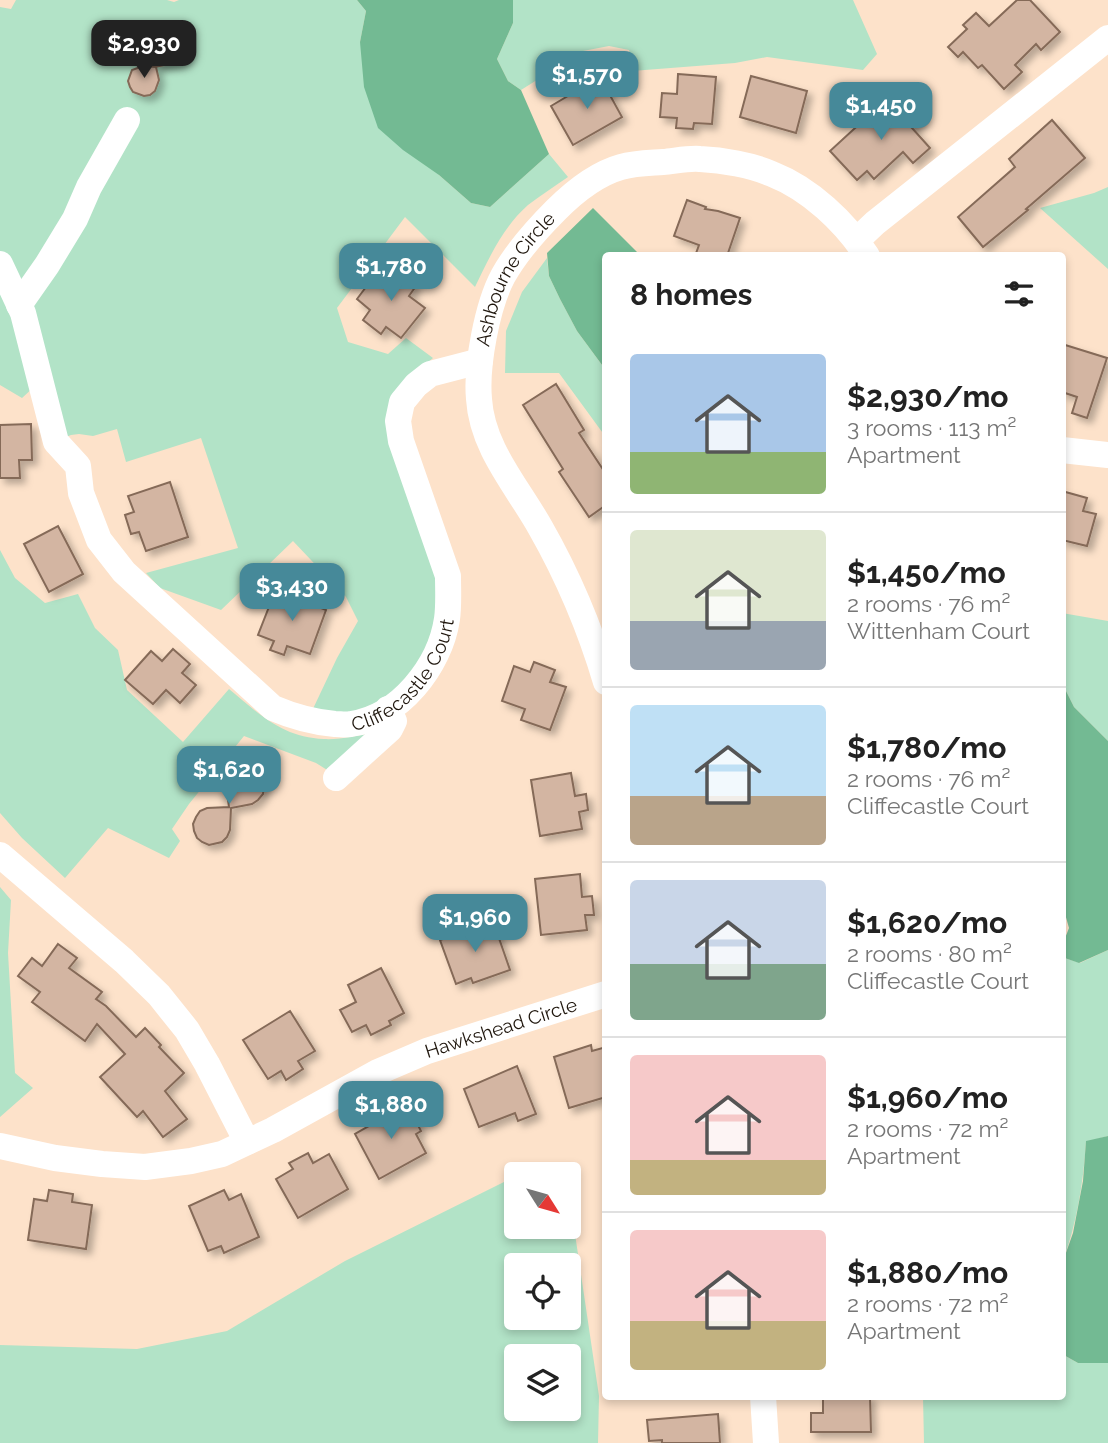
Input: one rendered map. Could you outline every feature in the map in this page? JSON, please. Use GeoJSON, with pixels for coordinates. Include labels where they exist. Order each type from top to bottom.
{"type":"FeatureCollection","features":[{"type":"Feature","properties":{"kind":"street"},"geometry":{"type":"LineString","coordinates":[[862,248],[875,223],[1108,38]]}},
{"type":"Feature","properties":{"kind":"street"},"geometry":{"type":"LineString","coordinates":[[19,305],[75,219],[89,187],[127,120]]}},
{"type":"Feature","properties":{"kind":"street","name":"Ashbourne Circle"},"geometry":{"type":"LineString","coordinates":[[602,668],[578,603],[540,526],[503,468],[487,434],[479,400],[480,361],[486,326],[502,278],[531,235],[565,201],[592,180],[620,167],[698,158],[771,173],[796,186],[836,217],[862,248]]}},
{"type":"Feature","properties":{"kind":"street"},"geometry":{"type":"LineString","coordinates":[[0,264],[19,305]]}},
{"type":"Feature","properties":{"kind":"street","name":"Cliffecastle Court"},"geometry":{"type":"LineString","coordinates":[[19,305],[56,442],[79,466],[81,493],[99,540],[124,572],[273,708],[312,722],[351,724],[374,717],[406,697],[424,676],[438,652],[447,621],[448,576],[401,441],[398,421],[402,402],[416,385],[430,374],[480,361]]}},
{"type":"Feature","properties":{"kind":"street"},"geometry":{"type":"LineString","coordinates":[[1066,451],[1108,456]]}},
{"type":"Feature","properties":{"kind":"street"},"geometry":{"type":"LineString","coordinates":[[337,778],[390,729],[394,721],[388,709]]}},
{"type":"Feature","properties":{"kind":"street"},"geometry":{"type":"LineString","coordinates":[[0,855],[124,961],[159,995],[187,1030],[247,1142]]}},
{"type":"Feature","properties":{"kind":"street","name":"Hawkshead Circle"},"geometry":{"type":"LineString","coordinates":[[0,1146],[66,1160],[145,1167],[222,1154],[273,1130],[378,1072],[427,1051],[602,995]]}},
{"type":"Feature","properties":{"kind":"street"},"geometry":{"type":"LineString","coordinates":[[763,1400],[766,1443]]}},
{"type":"Feature","properties":{"kind":"green space"},"geometry":{"type":"Polygon","coordinates":[[[16,0],[357,0],[366,11],[360,42],[439,175],[471,203],[490,207],[549,154],[568,177],[528,205],[511,223],[497,243],[475,287],[405,217],[337,308],[348,342],[388,354],[406,338],[433,358],[409,379],[399,392],[437,585],[438,613],[422,659],[390,696],[353,714],[311,713],[358,621],[346,597],[293,541],[221,610],[160,588],[146,573],[238,548],[201,438],[126,462],[117,429],[93,436],[71,435],[48,444],[34,387],[22,398],[0,385],[0,7],[11,9],[16,0]]]}},
{"type":"Feature","properties":{"kind":"green space"},"geometry":{"type":"Polygon","coordinates":[[[357,0],[513,0],[513,23],[497,59],[508,81],[521,90],[549,154],[490,207],[471,203],[439,175],[403,150],[378,128],[364,87],[360,42],[366,11],[357,0]]]}},
{"type":"Feature","properties":{"kind":"green space"},"geometry":{"type":"Polygon","coordinates":[[[513,0],[853,0],[877,54],[863,70],[767,57],[735,63],[632,71],[629,50],[609,46],[583,51],[521,90],[508,81],[497,59],[513,23],[513,0]]]}},
{"type":"Feature","properties":{"kind":"green space"},"geometry":{"type":"Polygon","coordinates":[[[1108,187],[1108,269],[1040,208],[1108,187]]]}},
{"type":"Feature","properties":{"kind":"green space"},"geometry":{"type":"Polygon","coordinates":[[[593,208],[637,252],[602,252],[602,365],[577,331],[560,299],[549,276],[547,253],[593,208]]]}},
{"type":"Feature","properties":{"kind":"green space"},"geometry":{"type":"Polygon","coordinates":[[[547,258],[549,276],[560,299],[577,331],[602,365],[602,432],[559,373],[505,373],[506,331],[522,292],[547,258]]]}},
{"type":"Feature","properties":{"kind":"green space"},"geometry":{"type":"Polygon","coordinates":[[[0,550],[15,578],[45,603],[78,594],[95,628],[118,650],[127,690],[183,742],[229,689],[272,723],[309,738],[343,738],[374,733],[332,773],[316,763],[244,736],[172,829],[180,841],[169,858],[108,828],[65,878],[22,838],[0,813],[0,550]]]}},
{"type":"Feature","properties":{"kind":"green space"},"geometry":{"type":"Polygon","coordinates":[[[1066,614],[1108,621],[1108,741],[1074,707],[1066,691],[1066,614]]]}},
{"type":"Feature","properties":{"kind":"green space"},"geometry":{"type":"Polygon","coordinates":[[[1066,691],[1074,707],[1108,741],[1108,950],[1079,963],[1066,958],[1066,936],[1069,928],[1066,917],[1066,691]]]}},
{"type":"Feature","properties":{"kind":"green space"},"geometry":{"type":"Polygon","coordinates":[[[0,887],[11,900],[8,953],[15,1073],[33,1088],[0,1117],[0,887]]]}},
{"type":"Feature","properties":{"kind":"green space"},"geometry":{"type":"Polygon","coordinates":[[[1108,950],[1108,1136],[1086,1142],[1078,1204],[1066,1252],[1066,958],[1080,963],[1108,950]]]}},
{"type":"Feature","properties":{"kind":"green space"},"geometry":{"type":"Polygon","coordinates":[[[1108,1136],[1108,1363],[1078,1363],[1066,1356],[1066,1253],[1073,1233],[1083,1181],[1086,1141],[1108,1136]]]}},
{"type":"Feature","properties":{"kind":"green space"},"geometry":{"type":"Polygon","coordinates":[[[504,1182],[504,1239],[576,1239],[578,1253],[504,1253],[504,1330],[581,1330],[581,1274],[599,1396],[598,1443],[0,1443],[0,1345],[137,1349],[227,1331],[345,1261],[504,1182]]]}},
{"type":"Feature","properties":{"kind":"green space"},"geometry":{"type":"Polygon","coordinates":[[[1066,1356],[1078,1363],[1108,1363],[1108,1443],[924,1443],[923,1400],[1066,1400],[1066,1356]]]}},
{"type":"Feature","properties":{"kind":"building"},"geometry":{"type":"Polygon","coordinates":[[[1017,0],[1030,0],[1060,32],[1041,50],[1036,44],[1015,65],[1022,72],[1004,89],[982,65],[978,68],[963,52],[958,57],[948,47],[967,29],[963,25],[976,13],[989,26],[1017,0]]]}},
{"type":"Feature","properties":{"kind":"building"},"geometry":{"type":"Polygon","coordinates":[[[171,33],[183,39],[187,52],[178,62],[155,67],[157,44],[165,35],[171,33]]]}},
{"type":"Feature","properties":{"kind":"building"},"geometry":{"type":"Polygon","coordinates":[[[143,66],[156,67],[159,80],[155,91],[144,96],[133,92],[128,81],[132,70],[143,66]]]}},
{"type":"Feature","properties":{"kind":"building"},"geometry":{"type":"Polygon","coordinates":[[[678,74],[716,77],[712,124],[694,123],[693,129],[676,128],[677,118],[660,117],[662,93],[677,94],[678,74]]]}},
{"type":"Feature","properties":{"kind":"building"},"geometry":{"type":"Polygon","coordinates":[[[751,76],[807,91],[796,133],[740,117],[751,76]]]}},
{"type":"Feature","properties":{"kind":"building"},"geometry":{"type":"Polygon","coordinates":[[[600,77],[622,117],[573,145],[551,106],[600,77]]]}},
{"type":"Feature","properties":{"kind":"building"},"geometry":{"type":"Polygon","coordinates":[[[908,102],[922,118],[912,128],[930,148],[913,163],[903,152],[874,179],[867,171],[857,180],[830,151],[878,107],[889,119],[908,102]]]}},
{"type":"Feature","properties":{"kind":"building"},"geometry":{"type":"Polygon","coordinates":[[[1052,120],[1085,158],[983,247],[958,217],[1015,167],[1009,159],[1052,120]]]}},
{"type":"Feature","properties":{"kind":"building"},"geometry":{"type":"Polygon","coordinates":[[[687,200],[706,207],[705,209],[740,218],[728,252],[696,252],[699,245],[674,236],[687,200]]]}},
{"type":"Feature","properties":{"kind":"building"},"geometry":{"type":"Polygon","coordinates":[[[392,266],[416,286],[409,296],[425,308],[401,338],[386,327],[381,334],[363,320],[370,310],[357,299],[372,279],[378,283],[392,266]]]}},
{"type":"Feature","properties":{"kind":"building"},"geometry":{"type":"Polygon","coordinates":[[[1066,345],[1107,358],[1087,418],[1072,413],[1077,397],[1066,393],[1066,345]]]}},
{"type":"Feature","properties":{"kind":"building"},"geometry":{"type":"Polygon","coordinates":[[[556,384],[584,430],[579,433],[602,468],[602,508],[589,517],[559,472],[563,469],[523,405],[556,384]]]}},
{"type":"Feature","properties":{"kind":"building"},"geometry":{"type":"Polygon","coordinates":[[[31,424],[32,460],[19,460],[20,478],[0,478],[0,425],[31,424]]]}},
{"type":"Feature","properties":{"kind":"building"},"geometry":{"type":"Polygon","coordinates":[[[170,482],[188,537],[146,551],[139,532],[131,534],[125,515],[134,512],[128,496],[170,482]]]}},
{"type":"Feature","properties":{"kind":"building"},"geometry":{"type":"Polygon","coordinates":[[[1066,492],[1087,498],[1083,511],[1096,514],[1087,546],[1066,541],[1066,492]]]}},
{"type":"Feature","properties":{"kind":"building"},"geometry":{"type":"Polygon","coordinates":[[[58,526],[83,574],[49,592],[24,544],[58,526]]]}},
{"type":"Feature","properties":{"kind":"building"},"geometry":{"type":"Polygon","coordinates":[[[276,589],[326,610],[310,654],[287,646],[284,655],[270,650],[274,641],[258,635],[276,589]]]}},
{"type":"Feature","properties":{"kind":"building"},"geometry":{"type":"Polygon","coordinates":[[[173,649],[190,664],[182,673],[196,685],[180,703],[166,690],[153,704],[125,680],[151,651],[162,661],[173,649]]]}},
{"type":"Feature","properties":{"kind":"building"},"geometry":{"type":"Polygon","coordinates":[[[534,662],[555,670],[550,682],[566,687],[550,730],[521,720],[525,709],[502,701],[514,666],[530,672],[534,662]]]}},
{"type":"Feature","properties":{"kind":"building"},"geometry":{"type":"Polygon","coordinates":[[[243,767],[251,768],[263,778],[263,794],[252,804],[231,808],[230,830],[222,842],[209,845],[202,842],[194,831],[196,817],[200,811],[207,808],[229,807],[227,779],[231,773],[243,767]]]}},
{"type":"Feature","properties":{"kind":"building"},"geometry":{"type":"Polygon","coordinates":[[[571,773],[575,796],[586,794],[588,810],[579,812],[582,829],[540,836],[531,780],[571,773]]]}},
{"type":"Feature","properties":{"kind":"building"},"geometry":{"type":"Polygon","coordinates":[[[580,874],[582,897],[592,896],[594,915],[585,915],[587,930],[541,935],[535,879],[580,874]]]}},
{"type":"Feature","properties":{"kind":"building"},"geometry":{"type":"Polygon","coordinates":[[[493,921],[510,970],[473,983],[471,978],[456,984],[440,940],[493,921]]]}},
{"type":"Feature","properties":{"kind":"building"},"geometry":{"type":"Polygon","coordinates":[[[58,944],[77,958],[69,968],[102,992],[96,999],[136,1037],[145,1028],[184,1073],[165,1091],[187,1119],[163,1137],[143,1111],[137,1117],[100,1077],[125,1054],[97,1024],[85,1041],[32,1002],[40,992],[18,976],[32,958],[42,966],[58,944]]]}},
{"type":"Feature","properties":{"kind":"building"},"geometry":{"type":"Polygon","coordinates":[[[381,968],[404,1013],[389,1021],[391,1025],[371,1035],[366,1025],[352,1032],[340,1010],[356,1002],[348,985],[381,968]]]}},
{"type":"Feature","properties":{"kind":"building"},"geometry":{"type":"Polygon","coordinates":[[[290,1011],[315,1051],[298,1061],[303,1069],[286,1080],[281,1071],[268,1079],[243,1040],[290,1011]]]}},
{"type":"Feature","properties":{"kind":"building"},"geometry":{"type":"Polygon","coordinates":[[[591,1045],[592,1051],[602,1048],[602,1098],[569,1108],[554,1057],[591,1045]]]}},
{"type":"Feature","properties":{"kind":"building"},"geometry":{"type":"Polygon","coordinates":[[[517,1066],[536,1114],[518,1121],[515,1113],[479,1127],[464,1089],[517,1066]]]}},
{"type":"Feature","properties":{"kind":"building"},"geometry":{"type":"Polygon","coordinates":[[[389,1107],[395,1117],[410,1109],[421,1131],[416,1134],[426,1153],[379,1179],[355,1134],[374,1123],[371,1117],[389,1107]]]}},
{"type":"Feature","properties":{"kind":"building"},"geometry":{"type":"Polygon","coordinates":[[[308,1153],[313,1163],[329,1154],[348,1189],[298,1218],[276,1179],[293,1169],[289,1163],[308,1153]]]}},
{"type":"Feature","properties":{"kind":"building"},"geometry":{"type":"Polygon","coordinates":[[[49,1190],[73,1194],[72,1202],[92,1205],[86,1249],[28,1240],[34,1199],[47,1201],[49,1190]]]}},
{"type":"Feature","properties":{"kind":"building"},"geometry":{"type":"Polygon","coordinates":[[[224,1190],[229,1200],[241,1194],[259,1237],[224,1253],[221,1246],[208,1251],[189,1206],[224,1190]]]}},
{"type":"Feature","properties":{"kind":"building"},"geometry":{"type":"Polygon","coordinates":[[[823,1400],[870,1400],[871,1432],[811,1432],[811,1413],[823,1413],[823,1400]]]}},
{"type":"Feature","properties":{"kind":"building"},"geometry":{"type":"Polygon","coordinates":[[[718,1414],[720,1443],[649,1441],[647,1420],[718,1414]]]}}]}
